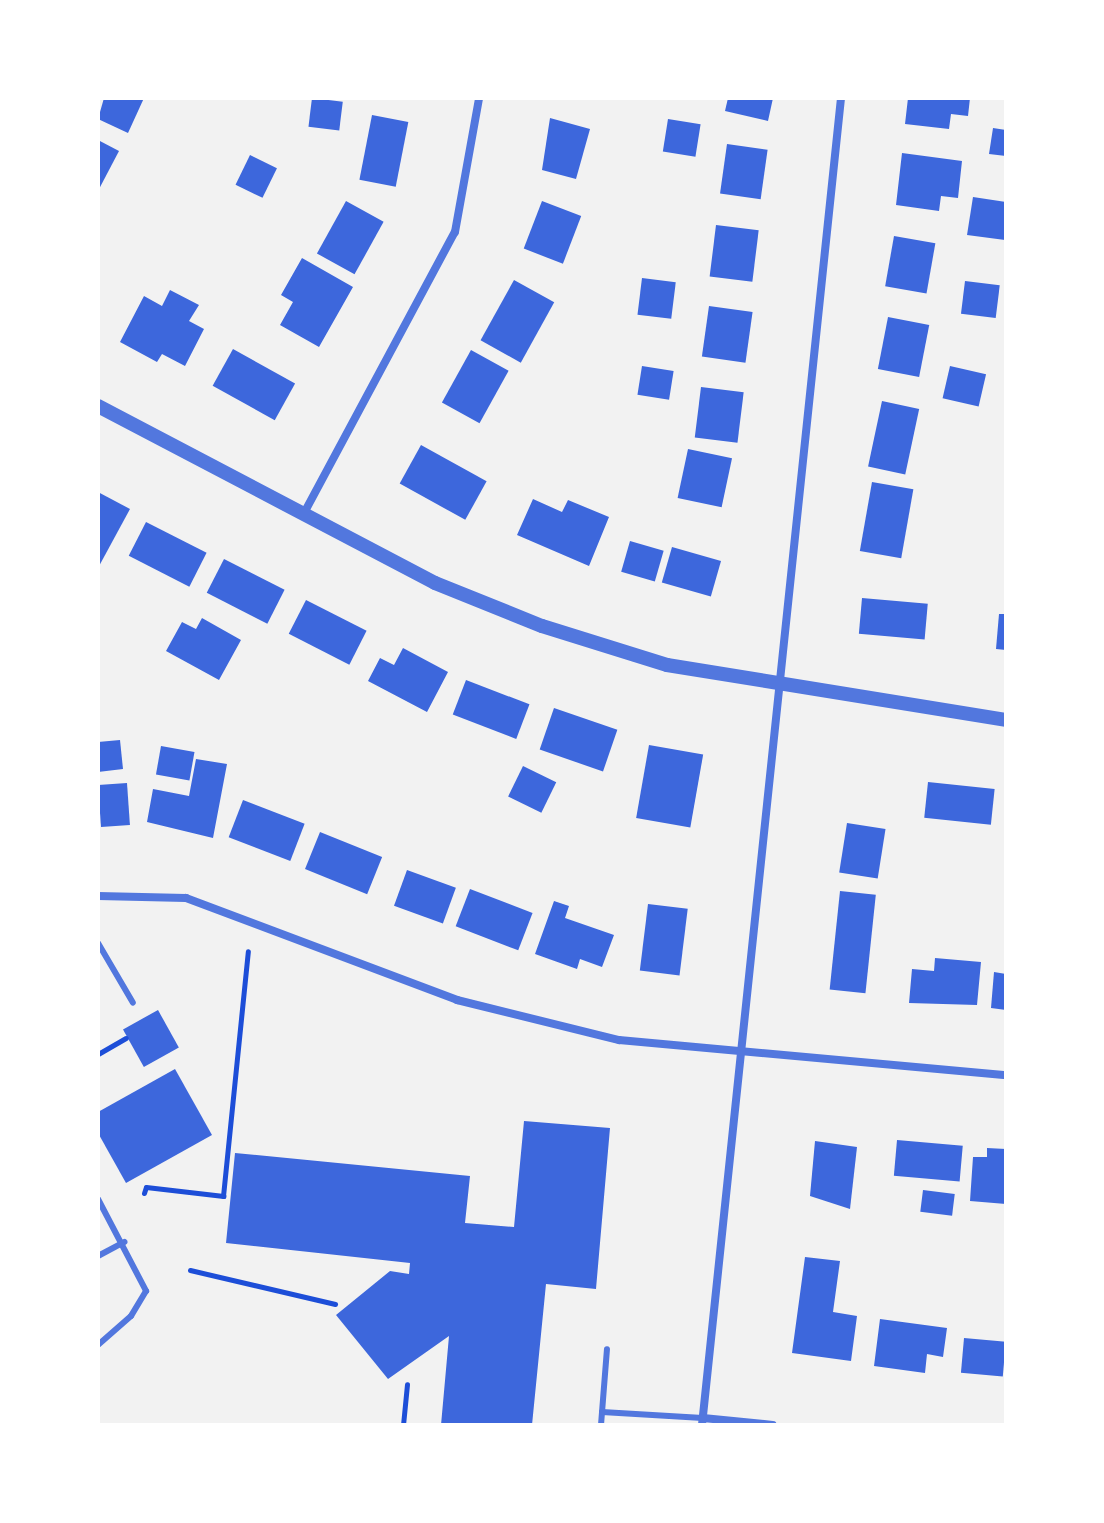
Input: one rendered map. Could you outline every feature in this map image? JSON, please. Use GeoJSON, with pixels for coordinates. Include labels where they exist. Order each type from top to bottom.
{"type":"FeatureCollection","features":[{"type":"Feature","properties":{"kind":"street"},"geometry":{"type":"LineString","coordinates":[[303,515],[455,232],[479,98]]}},
{"type":"Feature","properties":{"kind":"street"},"geometry":{"type":"LineString","coordinates":[[773,1425],[703,1422],[745,1054],[841,98]]}},
{"type":"Feature","properties":{"kind":"street"},"geometry":{"type":"LineString","coordinates":[[98,406],[303,515],[542,626],[667,665],[783,687],[1006,720]]}},
{"type":"Feature","properties":{"kind":"street"},"geometry":{"type":"LineString","coordinates":[[98,896],[186,898],[525,1019],[745,1054],[1006,1075]]}},
{"type":"Feature","properties":{"kind":"lane"},"geometry":{"type":"LineString","coordinates":[[98,943],[133,1003]]}},
{"type":"Feature","properties":{"kind":"lane"},"geometry":{"type":"LineString","coordinates":[[98,1199],[124,1242],[146,1291],[131,1316],[98,1345]]}},
{"type":"Feature","properties":{"kind":"lane"},"geometry":{"type":"LineString","coordinates":[[98,1256],[124,1242]]}},
{"type":"Feature","properties":{"kind":"lane"},"geometry":{"type":"LineString","coordinates":[[601,1425],[607,1349]]}},
{"type":"Feature","properties":{"kind":"lane"},"geometry":{"type":"LineString","coordinates":[[602,1412],[703,1422]]}},
{"type":"Feature","properties":{"kind":"path"},"geometry":{"type":"LineString","coordinates":[[144,1193],[146,1187],[223,1196],[248,951]]}},
{"type":"Feature","properties":{"kind":"path"},"geometry":{"type":"LineString","coordinates":[[98,1054],[126,1038]]}},
{"type":"Feature","properties":{"kind":"path"},"geometry":{"type":"LineString","coordinates":[[190,1270],[335,1304]]}},
{"type":"Feature","properties":{"kind":"path"},"geometry":{"type":"LineString","coordinates":[[403,1425],[407,1384]]}},
{"type":"Feature","properties":{"kind":"building"},"geometry":{"type":"Polygon","coordinates":[[[104,98],[144,98],[128,133],[98,119],[104,98]]]}},
{"type":"Feature","properties":{"kind":"building"},"geometry":{"type":"Polygon","coordinates":[[[312,98],[343,102],[339,131],[308,127],[312,98]]]}},
{"type":"Feature","properties":{"kind":"building"},"geometry":{"type":"Polygon","coordinates":[[[728,98],[773,98],[768,121],[725,111],[728,98]]]}},
{"type":"Feature","properties":{"kind":"building"},"geometry":{"type":"Polygon","coordinates":[[[908,98],[970,98],[968,116],[951,114],[949,129],[905,124],[908,98]]]}},
{"type":"Feature","properties":{"kind":"building"},"geometry":{"type":"Polygon","coordinates":[[[372,115],[408,122],[396,187],[359,180],[372,115]]]}},
{"type":"Feature","properties":{"kind":"building"},"geometry":{"type":"Polygon","coordinates":[[[550,118],[590,129],[576,179],[542,170],[550,118]]]}},
{"type":"Feature","properties":{"kind":"building"},"geometry":{"type":"Polygon","coordinates":[[[668,119],[701,124],[695,157],[663,152],[668,119]]]}},
{"type":"Feature","properties":{"kind":"building"},"geometry":{"type":"Polygon","coordinates":[[[993,128],[1006,130],[1006,156],[989,154],[993,128]]]}},
{"type":"Feature","properties":{"kind":"building"},"geometry":{"type":"Polygon","coordinates":[[[98,140],[119,151],[98,191],[98,140]]]}},
{"type":"Feature","properties":{"kind":"building"},"geometry":{"type":"Polygon","coordinates":[[[727,144],[768,150],[761,199],[720,194],[727,144]]]}},
{"type":"Feature","properties":{"kind":"building"},"geometry":{"type":"Polygon","coordinates":[[[902,153],[962,161],[958,198],[941,196],[939,211],[896,205],[902,153]]]}},
{"type":"Feature","properties":{"kind":"building"},"geometry":{"type":"Polygon","coordinates":[[[250,155],[277,168],[262,198],[236,185],[250,155]]]}},
{"type":"Feature","properties":{"kind":"building"},"geometry":{"type":"Polygon","coordinates":[[[973,197],[1006,202],[1005,240],[967,235],[973,197]]]}},
{"type":"Feature","properties":{"kind":"building"},"geometry":{"type":"Polygon","coordinates":[[[346,201],[384,222],[355,274],[317,253],[346,201]]]}},
{"type":"Feature","properties":{"kind":"building"},"geometry":{"type":"Polygon","coordinates":[[[542,201],[581,216],[563,264],[524,249],[542,201]]]}},
{"type":"Feature","properties":{"kind":"building"},"geometry":{"type":"Polygon","coordinates":[[[716,225],[759,230],[752,282],[710,277],[716,225]]]}},
{"type":"Feature","properties":{"kind":"building"},"geometry":{"type":"Polygon","coordinates":[[[894,236],[935,243],[927,294],[885,286],[894,236]]]}},
{"type":"Feature","properties":{"kind":"building"},"geometry":{"type":"Polygon","coordinates":[[[302,258],[353,287],[319,347],[280,325],[293,302],[281,295],[302,258]]]}},
{"type":"Feature","properties":{"kind":"building"},"geometry":{"type":"Polygon","coordinates":[[[642,278],[676,282],[671,319],[637,315],[642,278]]]}},
{"type":"Feature","properties":{"kind":"building"},"geometry":{"type":"Polygon","coordinates":[[[514,280],[554,302],[521,363],[481,340],[514,280]]]}},
{"type":"Feature","properties":{"kind":"building"},"geometry":{"type":"Polygon","coordinates":[[[965,281],[1000,285],[996,318],[961,314],[965,281]]]}},
{"type":"Feature","properties":{"kind":"building"},"geometry":{"type":"Polygon","coordinates":[[[170,290],[199,305],[189,321],[204,329],[185,366],[162,354],[157,362],[120,342],[144,296],[162,306],[170,290]]]}},
{"type":"Feature","properties":{"kind":"building"},"geometry":{"type":"Polygon","coordinates":[[[709,306],[753,312],[745,363],[702,357],[709,306]]]}},
{"type":"Feature","properties":{"kind":"building"},"geometry":{"type":"Polygon","coordinates":[[[888,317],[929,325],[919,377],[878,369],[888,317]]]}},
{"type":"Feature","properties":{"kind":"building"},"geometry":{"type":"Polygon","coordinates":[[[233,349],[295,383],[275,420],[213,386],[233,349]]]}},
{"type":"Feature","properties":{"kind":"building"},"geometry":{"type":"Polygon","coordinates":[[[471,350],[509,371],[480,423],[442,402],[471,350]]]}},
{"type":"Feature","properties":{"kind":"building"},"geometry":{"type":"Polygon","coordinates":[[[642,366],[674,371],[669,400],[637,395],[642,366]]]}},
{"type":"Feature","properties":{"kind":"building"},"geometry":{"type":"Polygon","coordinates":[[[950,366],[986,374],[979,406],[943,398],[950,366]]]}},
{"type":"Feature","properties":{"kind":"building"},"geometry":{"type":"Polygon","coordinates":[[[701,387],[744,392],[737,443],[695,438],[701,387]]]}},
{"type":"Feature","properties":{"kind":"building"},"geometry":{"type":"Polygon","coordinates":[[[882,401],[919,409],[905,474],[868,467],[882,401]]]}},
{"type":"Feature","properties":{"kind":"building"},"geometry":{"type":"Polygon","coordinates":[[[421,445],[487,481],[465,520],[400,483],[421,445]]]}},
{"type":"Feature","properties":{"kind":"building"},"geometry":{"type":"Polygon","coordinates":[[[688,449],[732,458],[722,507],[678,498],[688,449]]]}},
{"type":"Feature","properties":{"kind":"building"},"geometry":{"type":"Polygon","coordinates":[[[872,482],[913,489],[901,558],[860,551],[872,482]]]}},
{"type":"Feature","properties":{"kind":"building"},"geometry":{"type":"Polygon","coordinates":[[[98,492],[130,509],[98,568],[98,492]]]}},
{"type":"Feature","properties":{"kind":"building"},"geometry":{"type":"Polygon","coordinates":[[[533,499],[562,512],[568,500],[609,517],[589,566],[517,535],[533,499]]]}},
{"type":"Feature","properties":{"kind":"building"},"geometry":{"type":"Polygon","coordinates":[[[146,522],[207,553],[189,587],[129,556],[146,522]]]}},
{"type":"Feature","properties":{"kind":"building"},"geometry":{"type":"Polygon","coordinates":[[[630,541],[664,551],[655,581],[621,572],[630,541]]]}},
{"type":"Feature","properties":{"kind":"building"},"geometry":{"type":"Polygon","coordinates":[[[672,547],[721,561],[711,597],[662,583],[672,547]]]}},
{"type":"Feature","properties":{"kind":"building"},"geometry":{"type":"Polygon","coordinates":[[[224,559],[285,590],[267,624],[207,593],[224,559]]]}},
{"type":"Feature","properties":{"kind":"building"},"geometry":{"type":"Polygon","coordinates":[[[862,598],[928,604],[925,640],[859,634],[862,598]]]}},
{"type":"Feature","properties":{"kind":"building"},"geometry":{"type":"Polygon","coordinates":[[[306,600],[367,631],[349,665],[289,634],[306,600]]]}},
{"type":"Feature","properties":{"kind":"building"},"geometry":{"type":"Polygon","coordinates":[[[999,614],[1006,614],[1006,650],[996,649],[999,614]]]}},
{"type":"Feature","properties":{"kind":"building"},"geometry":{"type":"Polygon","coordinates":[[[202,618],[241,640],[219,680],[166,651],[182,622],[196,629],[202,618]]]}},
{"type":"Feature","properties":{"kind":"building"},"geometry":{"type":"Polygon","coordinates":[[[403,648],[448,672],[427,712],[368,681],[380,658],[394,665],[403,648]]]}},
{"type":"Feature","properties":{"kind":"building"},"geometry":{"type":"Polygon","coordinates":[[[466,680],[529,704],[516,739],[453,715],[466,680]]]}},
{"type":"Feature","properties":{"kind":"building"},"geometry":{"type":"Polygon","coordinates":[[[554,708],[617,730],[603,771],[540,750],[554,708]]]}},
{"type":"Feature","properties":{"kind":"building"},"geometry":{"type":"Polygon","coordinates":[[[120,740],[123,769],[98,772],[98,742],[120,740]]]}},
{"type":"Feature","properties":{"kind":"building"},"geometry":{"type":"Polygon","coordinates":[[[649,745],[703,755],[690,827],[636,818],[649,745]]]}},
{"type":"Feature","properties":{"kind":"building"},"geometry":{"type":"Polygon","coordinates":[[[161,746],[194,752],[189,780],[156,775],[161,746]]]}},
{"type":"Feature","properties":{"kind":"building"},"geometry":{"type":"Polygon","coordinates":[[[196,759],[227,764],[213,838],[147,822],[153,789],[189,796],[196,759]]]}},
{"type":"Feature","properties":{"kind":"building"},"geometry":{"type":"Polygon","coordinates":[[[523,766],[556,782],[541,813],[508,797],[523,766]]]}},
{"type":"Feature","properties":{"kind":"building"},"geometry":{"type":"Polygon","coordinates":[[[928,782],[995,789],[991,825],[924,818],[928,782]]]}},
{"type":"Feature","properties":{"kind":"building"},"geometry":{"type":"Polygon","coordinates":[[[127,783],[130,825],[101,827],[98,785],[127,783]]]}},
{"type":"Feature","properties":{"kind":"building"},"geometry":{"type":"Polygon","coordinates":[[[243,800],[305,824],[290,861],[229,837],[243,800]]]}},
{"type":"Feature","properties":{"kind":"building"},"geometry":{"type":"Polygon","coordinates":[[[847,823],[886,829],[878,878],[839,872],[847,823]]]}},
{"type":"Feature","properties":{"kind":"building"},"geometry":{"type":"Polygon","coordinates":[[[320,832],[382,857],[367,894],[305,869],[320,832]]]}},
{"type":"Feature","properties":{"kind":"building"},"geometry":{"type":"Polygon","coordinates":[[[407,870],[456,888],[443,923],[394,906],[407,870]]]}},
{"type":"Feature","properties":{"kind":"building"},"geometry":{"type":"Polygon","coordinates":[[[470,889],[533,913],[518,950],[456,926],[470,889]]]}},
{"type":"Feature","properties":{"kind":"building"},"geometry":{"type":"Polygon","coordinates":[[[840,891],[876,895],[865,993],[830,989],[840,891]]]}},
{"type":"Feature","properties":{"kind":"building"},"geometry":{"type":"Polygon","coordinates":[[[554,901],[569,906],[565,918],[614,935],[602,967],[580,959],[577,969],[535,954],[554,901]]]}},
{"type":"Feature","properties":{"kind":"building"},"geometry":{"type":"Polygon","coordinates":[[[648,904],[688,909],[680,975],[640,971],[648,904]]]}},
{"type":"Feature","properties":{"kind":"building"},"geometry":{"type":"Polygon","coordinates":[[[935,958],[981,962],[977,1005],[909,1003],[912,969],[934,971],[935,958]]]}},
{"type":"Feature","properties":{"kind":"building"},"geometry":{"type":"Polygon","coordinates":[[[994,972],[1006,974],[1006,1010],[991,1008],[994,972]]]}},
{"type":"Feature","properties":{"kind":"building"},"geometry":{"type":"Polygon","coordinates":[[[158,1010],[179,1048],[144,1067],[123,1029],[158,1010]]]}},
{"type":"Feature","properties":{"kind":"building"},"geometry":{"type":"Polygon","coordinates":[[[175,1069],[212,1135],[126,1183],[98,1133],[98,1112],[175,1069]]]}},
{"type":"Feature","properties":{"kind":"building"},"geometry":{"type":"Polygon","coordinates":[[[524,1121],[610,1128],[596,1289],[546,1284],[532,1425],[441,1425],[449,1336],[388,1379],[336,1315],[390,1271],[409,1274],[410,1263],[226,1243],[235,1153],[470,1176],[465,1223],[514,1227],[524,1121]]]}},
{"type":"Feature","properties":{"kind":"building"},"geometry":{"type":"Polygon","coordinates":[[[897,1140],[963,1146],[960,1182],[894,1176],[897,1140]]]}},
{"type":"Feature","properties":{"kind":"building"},"geometry":{"type":"Polygon","coordinates":[[[815,1141],[857,1147],[850,1209],[810,1196],[815,1141]]]}},
{"type":"Feature","properties":{"kind":"building"},"geometry":{"type":"Polygon","coordinates":[[[987,1148],[1006,1149],[1006,1204],[970,1201],[973,1157],[987,1157],[987,1148]]]}},
{"type":"Feature","properties":{"kind":"building"},"geometry":{"type":"Polygon","coordinates":[[[923,1190],[955,1194],[952,1216],[920,1212],[923,1190]]]}},
{"type":"Feature","properties":{"kind":"building"},"geometry":{"type":"Polygon","coordinates":[[[805,1257],[840,1261],[833,1312],[857,1316],[851,1361],[792,1353],[805,1257]]]}},
{"type":"Feature","properties":{"kind":"building"},"geometry":{"type":"Polygon","coordinates":[[[880,1319],[947,1328],[943,1357],[927,1354],[925,1373],[874,1366],[880,1319]]]}},
{"type":"Feature","properties":{"kind":"building"},"geometry":{"type":"Polygon","coordinates":[[[964,1338],[1006,1342],[1003,1377],[961,1373],[964,1338]]]}}]}
